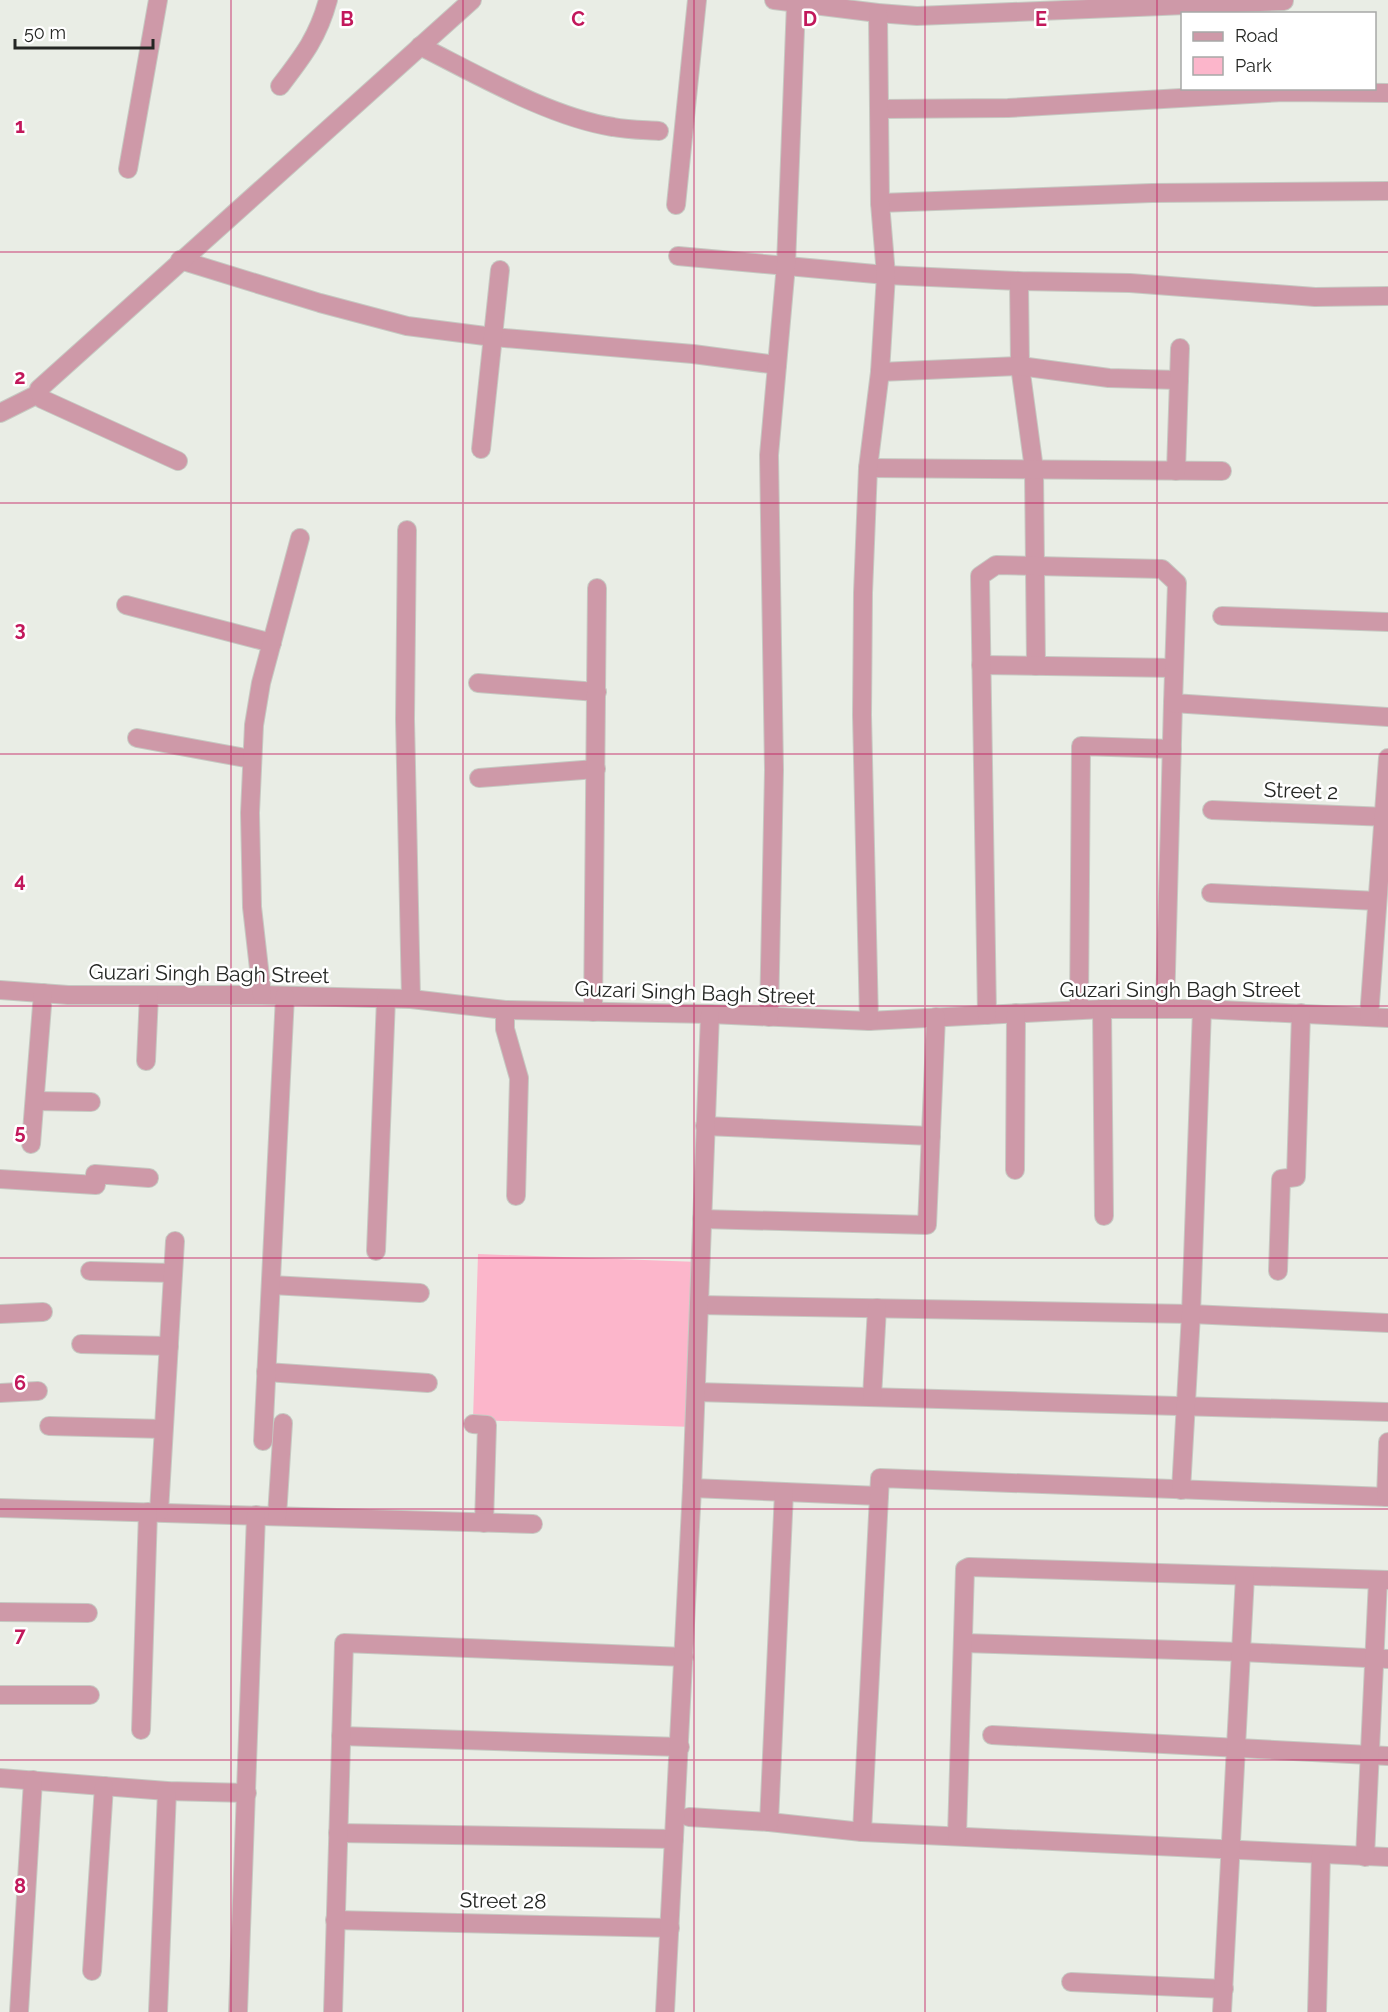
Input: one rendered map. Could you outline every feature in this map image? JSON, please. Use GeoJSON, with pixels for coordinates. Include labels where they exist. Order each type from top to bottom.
{"type":"FeatureCollection","features":[{"type":"Feature","properties":{"kind":"street"},"geometry":{"type":"LineString","coordinates":[[128,168],[158,0]]}},
{"type":"Feature","properties":{"kind":"street"},"geometry":{"type":"LineString","coordinates":[[280,86],[305,55],[318,31],[328,0]]}},
{"type":"Feature","properties":{"kind":"street"},"geometry":{"type":"LineString","coordinates":[[178,461],[42,399],[39,389],[472,0]]}},
{"type":"Feature","properties":{"kind":"street"},"geometry":{"type":"LineString","coordinates":[[676,205],[697,0]]}},
{"type":"Feature","properties":{"kind":"street"},"geometry":{"type":"LineString","coordinates":[[774,0],[917,16],[996,6],[1284,1]]}},
{"type":"Feature","properties":{"kind":"street"},"geometry":{"type":"LineString","coordinates":[[770,1017],[774,770],[770,455],[786,265],[796,3]]}},
{"type":"Feature","properties":{"kind":"street"},"geometry":{"type":"LineString","coordinates":[[869,1021],[862,715],[863,593],[868,468],[880,372],[886,275],[880,203],[878,13]]}},
{"type":"Feature","properties":{"kind":"street"},"geometry":{"type":"LineString","coordinates":[[420,46],[501,87],[572,117],[613,127],[659,131]]}},
{"type":"Feature","properties":{"kind":"street"},"geometry":{"type":"LineString","coordinates":[[880,110],[1008,108],[1284,92],[1388,93]]}},
{"type":"Feature","properties":{"kind":"street"},"geometry":{"type":"LineString","coordinates":[[880,203],[1163,193],[1388,191]]}},
{"type":"Feature","properties":{"kind":"street"},"geometry":{"type":"LineString","coordinates":[[678,256],[886,275],[1130,283],[1315,297],[1388,296]]}},
{"type":"Feature","properties":{"kind":"street"},"geometry":{"type":"LineString","coordinates":[[180,260],[320,303],[407,326],[493,337],[693,354],[777,365]]}},
{"type":"Feature","properties":{"kind":"street"},"geometry":{"type":"LineString","coordinates":[[482,449],[500,270]]}},
{"type":"Feature","properties":{"kind":"street"},"geometry":{"type":"LineString","coordinates":[[1019,281],[1020,366],[1034,469],[1035,666]]}},
{"type":"Feature","properties":{"kind":"street"},"geometry":{"type":"LineString","coordinates":[[1176,471],[1180,348]]}},
{"type":"Feature","properties":{"kind":"street"},"geometry":{"type":"LineString","coordinates":[[880,372],[1020,366],[1109,378],[1179,380]]}},
{"type":"Feature","properties":{"kind":"street"},"geometry":{"type":"LineString","coordinates":[[0,413],[40,393]]}},
{"type":"Feature","properties":{"kind":"street"},"geometry":{"type":"LineString","coordinates":[[868,468],[1222,471]]}},
{"type":"Feature","properties":{"kind":"street"},"geometry":{"type":"LineString","coordinates":[[407,530],[405,719],[411,999]]}},
{"type":"Feature","properties":{"kind":"street"},"geometry":{"type":"LineString","coordinates":[[261,995],[252,907],[251,759],[261,683],[300,538]]}},
{"type":"Feature","properties":{"kind":"street"},"geometry":{"type":"LineString","coordinates":[[987,1015],[980,576],[996,565],[1161,569],[1177,584],[1165,1009]]}},
{"type":"Feature","properties":{"kind":"street"},"geometry":{"type":"LineString","coordinates":[[593,1012],[597,588]]}},
{"type":"Feature","properties":{"kind":"street"},"geometry":{"type":"LineString","coordinates":[[126,605],[272,643]]}},
{"type":"Feature","properties":{"kind":"street"},"geometry":{"type":"LineString","coordinates":[[1222,616],[1388,622]]}},
{"type":"Feature","properties":{"kind":"street"},"geometry":{"type":"LineString","coordinates":[[981,665],[1174,668]]}},
{"type":"Feature","properties":{"kind":"street"},"geometry":{"type":"LineString","coordinates":[[478,683],[597,692]]}},
{"type":"Feature","properties":{"kind":"street"},"geometry":{"type":"LineString","coordinates":[[1173,703],[1388,717]]}},
{"type":"Feature","properties":{"kind":"street"},"geometry":{"type":"LineString","coordinates":[[137,738],[251,759]]}},
{"type":"Feature","properties":{"kind":"street"},"geometry":{"type":"LineString","coordinates":[[1079,1010],[1081,746],[1172,749]]}},
{"type":"Feature","properties":{"kind":"street"},"geometry":{"type":"LineString","coordinates":[[1369,1017],[1377,901],[1386,817],[1388,758]]}},
{"type":"Feature","properties":{"kind":"street"},"geometry":{"type":"LineString","coordinates":[[479,778],[596,770]]}},
{"type":"Feature","properties":{"kind":"street","name":"Street 2"},"geometry":{"type":"LineString","coordinates":[[1212,810],[1386,817]]}},
{"type":"Feature","properties":{"kind":"street"},"geometry":{"type":"LineString","coordinates":[[1211,893],[1377,901]]}},
{"type":"Feature","properties":{"kind":"street","name":"Guzari Singh Bagh Street"},"geometry":{"type":"LineString","coordinates":[[0,990],[43,993],[411,999],[505,1010],[710,1014],[869,1021],[1102,1009],[1202,1009],[1388,1018]]}},
{"type":"Feature","properties":{"kind":"street"},"geometry":{"type":"LineString","coordinates":[[31,1144],[43,993]]}},
{"type":"Feature","properties":{"kind":"street"},"geometry":{"type":"LineString","coordinates":[[146,1061],[149,995]]}},
{"type":"Feature","properties":{"kind":"street"},"geometry":{"type":"LineString","coordinates":[[263,1441],[285,996]]}},
{"type":"Feature","properties":{"kind":"street"},"geometry":{"type":"LineString","coordinates":[[376,1251],[386,999]]}},
{"type":"Feature","properties":{"kind":"street"},"geometry":{"type":"LineString","coordinates":[[1102,1009],[1104,1216]]}},
{"type":"Feature","properties":{"kind":"street"},"geometry":{"type":"LineString","coordinates":[[1182,1490],[1202,1009]]}},
{"type":"Feature","properties":{"kind":"street"},"geometry":{"type":"LineString","coordinates":[[505,1010],[505,1029],[519,1078],[516,1196]]}},
{"type":"Feature","properties":{"kind":"street"},"geometry":{"type":"LineString","coordinates":[[1015,1170],[1016,1013]]}},
{"type":"Feature","properties":{"kind":"street"},"geometry":{"type":"LineString","coordinates":[[1278,1271],[1281,1179],[1296,1177],[1301,1013]]}},
{"type":"Feature","properties":{"kind":"street"},"geometry":{"type":"LineString","coordinates":[[665,2012],[692,1488],[710,1014]]}},
{"type":"Feature","properties":{"kind":"street"},"geometry":{"type":"LineString","coordinates":[[702,1218],[927,1225],[936,1017]]}},
{"type":"Feature","properties":{"kind":"street"},"geometry":{"type":"LineString","coordinates":[[34,1101],[91,1102]]}},
{"type":"Feature","properties":{"kind":"street"},"geometry":{"type":"LineString","coordinates":[[705,1126],[931,1136]]}},
{"type":"Feature","properties":{"kind":"street"},"geometry":{"type":"LineString","coordinates":[[0,1179],[96,1185],[95,1174],[149,1178]]}},
{"type":"Feature","properties":{"kind":"street"},"geometry":{"type":"LineString","coordinates":[[141,1730],[153,1512],[164,1429],[175,1241]]}},
{"type":"Feature","properties":{"kind":"street"},"geometry":{"type":"LineString","coordinates":[[90,1271],[173,1273]]}},
{"type":"Feature","properties":{"kind":"street"},"geometry":{"type":"LineString","coordinates":[[271,1285],[420,1293]]}},
{"type":"Feature","properties":{"kind":"street"},"geometry":{"type":"LineString","coordinates":[[699,1305],[1191,1314],[1388,1323]]}},
{"type":"Feature","properties":{"kind":"street"},"geometry":{"type":"LineString","coordinates":[[872,1397],[877,1308]]}},
{"type":"Feature","properties":{"kind":"street"},"geometry":{"type":"LineString","coordinates":[[0,1314],[43,1312]]}},
{"type":"Feature","properties":{"kind":"street"},"geometry":{"type":"LineString","coordinates":[[81,1344],[169,1346]]}},
{"type":"Feature","properties":{"kind":"street"},"geometry":{"type":"LineString","coordinates":[[266,1372],[428,1383]]}},
{"type":"Feature","properties":{"kind":"street"},"geometry":{"type":"LineString","coordinates":[[0,1393],[38,1391]]}},
{"type":"Feature","properties":{"kind":"street"},"geometry":{"type":"LineString","coordinates":[[696,1392],[1388,1412]]}},
{"type":"Feature","properties":{"kind":"street"},"geometry":{"type":"LineString","coordinates":[[277,1516],[283,1424]]}},
{"type":"Feature","properties":{"kind":"street"},"geometry":{"type":"LineString","coordinates":[[473,1424],[488,1425],[484,1522]]}},
{"type":"Feature","properties":{"kind":"street"},"geometry":{"type":"LineString","coordinates":[[49,1426],[164,1429]]}},
{"type":"Feature","properties":{"kind":"street"},"geometry":{"type":"LineString","coordinates":[[862,1832],[880,1478],[1387,1497],[1388,1442]]}},
{"type":"Feature","properties":{"kind":"street"},"geometry":{"type":"LineString","coordinates":[[692,1488],[879,1496]]}},
{"type":"Feature","properties":{"kind":"street"},"geometry":{"type":"LineString","coordinates":[[769,1822],[784,1492]]}},
{"type":"Feature","properties":{"kind":"street"},"geometry":{"type":"LineString","coordinates":[[0,1508],[533,1524]]}},
{"type":"Feature","properties":{"kind":"street"},"geometry":{"type":"LineString","coordinates":[[238,2012],[256,1515]]}},
{"type":"Feature","properties":{"kind":"street"},"geometry":{"type":"LineString","coordinates":[[957,1836],[964,1643],[964,1571],[969,1567],[1383,1580],[1379,1755],[1365,1857]]}},
{"type":"Feature","properties":{"kind":"street"},"geometry":{"type":"LineString","coordinates":[[1222,2012],[1245,1576]]}},
{"type":"Feature","properties":{"kind":"street"},"geometry":{"type":"LineString","coordinates":[[0,1612],[88,1613]]}},
{"type":"Feature","properties":{"kind":"street"},"geometry":{"type":"LineString","coordinates":[[333,2012],[344,1643],[684,1657]]}},
{"type":"Feature","properties":{"kind":"street"},"geometry":{"type":"LineString","coordinates":[[964,1643],[1381,1659]]}},
{"type":"Feature","properties":{"kind":"street"},"geometry":{"type":"LineString","coordinates":[[0,1695],[90,1695]]}},
{"type":"Feature","properties":{"kind":"street"},"geometry":{"type":"LineString","coordinates":[[992,1735],[1379,1755]]}},
{"type":"Feature","properties":{"kind":"street"},"geometry":{"type":"LineString","coordinates":[[341,1736],[680,1747]]}},
{"type":"Feature","properties":{"kind":"street"},"geometry":{"type":"LineString","coordinates":[[0,1778],[167,1791],[247,1793]]}},
{"type":"Feature","properties":{"kind":"street"},"geometry":{"type":"LineString","coordinates":[[19,2012],[33,1780]]}},
{"type":"Feature","properties":{"kind":"street"},"geometry":{"type":"LineString","coordinates":[[92,1971],[104,1786]]}},
{"type":"Feature","properties":{"kind":"street"},"geometry":{"type":"LineString","coordinates":[[158,2012],[167,1791]]}},
{"type":"Feature","properties":{"kind":"street"},"geometry":{"type":"LineString","coordinates":[[689,1817],[769,1822],[862,1832],[1388,1857]]}},
{"type":"Feature","properties":{"kind":"street"},"geometry":{"type":"LineString","coordinates":[[338,1833],[674,1839]]}},
{"type":"Feature","properties":{"kind":"street"},"geometry":{"type":"LineString","coordinates":[[1317,2012],[1322,1854]]}},
{"type":"Feature","properties":{"kind":"street","name":"Street 28"},"geometry":{"type":"LineString","coordinates":[[335,1920],[670,1928]]}},
{"type":"Feature","properties":{"kind":"street"},"geometry":{"type":"LineString","coordinates":[[1071,1982],[1224,1989]]}},
{"type":"Feature","properties":{"kind":"green space"},"geometry":{"type":"Polygon","coordinates":[[[478,1254],[699,1262],[694,1427],[473,1420],[478,1254]]]}}]}
